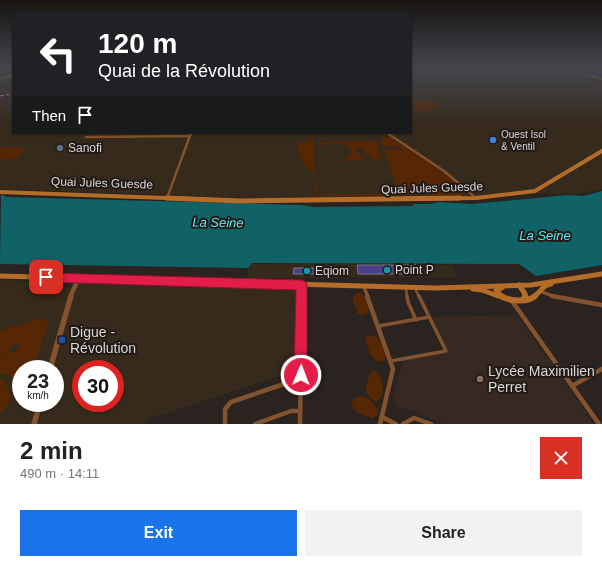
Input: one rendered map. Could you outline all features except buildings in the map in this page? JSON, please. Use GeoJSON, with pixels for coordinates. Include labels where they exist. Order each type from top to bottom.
{"type":"FeatureCollection","features":[{"type":"Feature","properties":{"kind":"main road","name":"Quai Jules Guesde"},"geometry":{"type":"LineString","coordinates":[[0,191],[308,201],[476,198],[535,192],[602,151]]}},
{"type":"Feature","properties":{"kind":"main road"},"geometry":{"type":"LineString","coordinates":[[0,276],[304,285],[357,285],[374,287]]}},
{"type":"Feature","properties":{"kind":"main road"},"geometry":{"type":"LineString","coordinates":[[304,285],[315,287],[435,288],[531,285],[602,276]]}},
{"type":"Feature","properties":{"kind":"main road"},"geometry":{"type":"LineString","coordinates":[[435,288],[442,290],[482,290],[511,300],[533,298],[547,285],[602,276]]}},
{"type":"Feature","properties":{"kind":"main road"},"geometry":{"type":"LineString","coordinates":[[502,298],[496,292],[497,289],[516,285]]}},
{"type":"Feature","properties":{"kind":"main road"},"geometry":{"type":"LineString","coordinates":[[516,285],[525,294],[524,299]]}},
{"type":"Feature","properties":{"kind":"street"},"geometry":{"type":"LineString","coordinates":[[388,134],[444,171],[476,198]]}},
{"type":"Feature","properties":{"kind":"street"},"geometry":{"type":"LineString","coordinates":[[86,137],[190,135],[167,197]]}},
{"type":"Feature","properties":{"kind":"street"},"geometry":{"type":"LineString","coordinates":[[465,188],[469,194],[468,198]]}},
{"type":"Feature","properties":{"kind":"street"},"geometry":{"type":"LineString","coordinates":[[53,360],[72,291],[79,278]]}},
{"type":"Feature","properties":{"kind":"street"},"geometry":{"type":"LineString","coordinates":[[300,424],[304,285]]}},
{"type":"Feature","properties":{"kind":"street"},"geometry":{"type":"LineString","coordinates":[[364,287],[394,369],[380,424]]}},
{"type":"Feature","properties":{"kind":"street"},"geometry":{"type":"LineString","coordinates":[[406,288],[408,302],[416,320]]}},
{"type":"Feature","properties":{"kind":"street"},"geometry":{"type":"LineString","coordinates":[[391,361],[446,351],[415,288]]}},
{"type":"Feature","properties":{"kind":"street"},"geometry":{"type":"LineString","coordinates":[[540,291],[555,298],[602,305]]}},
{"type":"Feature","properties":{"kind":"street"},"geometry":{"type":"LineString","coordinates":[[511,300],[599,424]]}},
{"type":"Feature","properties":{"kind":"street"},"geometry":{"type":"LineString","coordinates":[[377,326],[429,317]]}},
{"type":"Feature","properties":{"kind":"street"},"geometry":{"type":"LineString","coordinates":[[572,386],[602,369]]}},
{"type":"Feature","properties":{"kind":"street"},"geometry":{"type":"LineString","coordinates":[[225,424],[224,413],[226,406],[233,401],[287,383],[300,383]]}},
{"type":"Feature","properties":{"kind":"street"},"geometry":{"type":"LineString","coordinates":[[255,424],[291,411],[300,411]]}},
{"type":"Feature","properties":{"kind":"street"},"geometry":{"type":"LineString","coordinates":[[34,424],[37,412]]}},
{"type":"Feature","properties":{"kind":"street"},"geometry":{"type":"LineString","coordinates":[[382,417],[396,424]]}},
{"type":"Feature","properties":{"kind":"street"},"geometry":{"type":"LineString","coordinates":[[403,424],[414,418],[430,424]]}},
{"type":"Feature","properties":{"kind":"shaded area"},"geometry":{"type":"Polygon","coordinates":[[[0,87],[12,87],[12,90],[0,92],[0,87]]]}},
{"type":"Feature","properties":{"kind":"shaded area"},"geometry":{"type":"Polygon","coordinates":[[[412,87],[586,87],[602,92],[602,189],[574,194],[533,194],[467,199],[307,200],[0,189],[0,103],[12,102],[12,134],[412,134],[412,87]]]}},
{"type":"Feature","properties":{"kind":"shaded area"},"geometry":{"type":"Polygon","coordinates":[[[586,87],[602,87],[602,92],[586,87]]]}},
{"type":"Feature","properties":{"kind":"shaded area"},"geometry":{"type":"Polygon","coordinates":[[[12,89],[12,102],[0,103],[0,91],[12,89]]]}},
{"type":"Feature","properties":{"kind":"shaded area"},"geometry":{"type":"Polygon","coordinates":[[[415,99],[432,102],[437,106],[426,111],[416,110],[415,99]]]}},
{"type":"Feature","properties":{"kind":"shaded area"},"geometry":{"type":"Polygon","coordinates":[[[313,135],[314,155],[312,156],[314,158],[315,177],[313,177],[313,172],[304,165],[296,145],[302,142],[311,142],[313,135]]]}},
{"type":"Feature","properties":{"kind":"shaded area"},"geometry":{"type":"Polygon","coordinates":[[[388,136],[443,172],[463,190],[461,195],[399,195],[398,192],[401,192],[399,188],[397,188],[384,150],[396,150],[396,148],[402,151],[405,150],[397,146],[383,146],[381,139],[388,136]]]}},
{"type":"Feature","properties":{"kind":"shaded area"},"geometry":{"type":"Polygon","coordinates":[[[376,141],[381,159],[374,160],[361,148],[355,150],[365,160],[370,160],[342,161],[352,154],[351,148],[336,143],[320,146],[319,142],[376,141]]]}},
{"type":"Feature","properties":{"kind":"shaded area"},"geometry":{"type":"Polygon","coordinates":[[[0,147],[25,149],[15,159],[0,159],[0,147]]]}},
{"type":"Feature","properties":{"kind":"shaded area"},"geometry":{"type":"Polygon","coordinates":[[[314,180],[316,180],[317,196],[315,196],[314,180]]]}},
{"type":"Feature","properties":{"kind":"shaded area"},"geometry":{"type":"Polygon","coordinates":[[[322,194],[394,194],[395,196],[322,196],[322,194]]]}},
{"type":"Feature","properties":{"kind":"shaded area"},"geometry":{"type":"Polygon","coordinates":[[[252,264],[452,265],[457,277],[252,279],[247,277],[248,268],[252,264]]]}},
{"type":"Feature","properties":{"kind":"shaded area"},"geometry":{"type":"Polygon","coordinates":[[[0,280],[56,282],[59,290],[88,282],[296,289],[299,292],[295,371],[145,420],[145,424],[0,424],[0,280]]]}},
{"type":"Feature","properties":{"kind":"shaded area"},"geometry":{"type":"Polygon","coordinates":[[[358,292],[361,293],[367,301],[368,313],[362,315],[358,314],[352,298],[358,292]]]}},
{"type":"Feature","properties":{"kind":"shaded area","name":"Lycée Maximilien Perret"},"geometry":{"type":"Polygon","coordinates":[[[517,315],[594,424],[443,424],[417,412],[397,407],[392,397],[404,360],[448,352],[431,317],[517,315]]]}},
{"type":"Feature","properties":{"kind":"shaded area"},"geometry":{"type":"Polygon","coordinates":[[[41,319],[46,319],[48,323],[37,360],[12,360],[12,380],[9,374],[0,374],[0,358],[9,352],[15,352],[20,345],[18,343],[13,345],[9,351],[0,357],[0,330],[41,319]]]}},
{"type":"Feature","properties":{"kind":"shaded area"},"geometry":{"type":"Polygon","coordinates":[[[367,335],[375,336],[380,341],[385,350],[385,360],[377,362],[370,354],[365,338],[367,335]]]}},
{"type":"Feature","properties":{"kind":"shaded area"},"geometry":{"type":"Polygon","coordinates":[[[372,370],[380,375],[383,384],[382,394],[377,402],[369,396],[366,388],[372,370]]]}},
{"type":"Feature","properties":{"kind":"shaded area"},"geometry":{"type":"Polygon","coordinates":[[[0,379],[4,380],[11,396],[8,404],[0,414],[0,379]]]}},
{"type":"Feature","properties":{"kind":"shaded area"},"geometry":{"type":"Polygon","coordinates":[[[362,396],[370,400],[377,408],[377,415],[373,418],[358,413],[353,408],[352,402],[357,397],[362,396]]]}},
{"type":"Feature","properties":{"kind":"water","name":"La Seine"},"geometry":{"type":"Polygon","coordinates":[[[602,191],[602,265],[536,276],[519,264],[252,263],[248,268],[0,264],[1,194],[7,197],[300,205],[314,207],[413,206],[413,204],[430,204],[439,202],[472,204],[568,195],[584,196],[602,191]]]}},
{"type":"Feature","properties":{"kind":"railway"},"geometry":{"type":"LineString","coordinates":[[0,96],[12,94]]}},
{"type":"Feature","properties":{"kind":"place","name":"Ouest Isol & Ventil"},"geometry":{"type":"Point","coordinates":[493,140]}},
{"type":"Feature","properties":{"kind":"place","name":"Sanofi"},"geometry":{"type":"Point","coordinates":[60,148]}},
{"type":"Feature","properties":{"kind":"place","name":"Point P"},"geometry":{"type":"Point","coordinates":[387,270]}},
{"type":"Feature","properties":{"kind":"place","name":"Eqiom"},"geometry":{"type":"Point","coordinates":[307,271]}},
{"type":"Feature","properties":{"kind":"place","name":"Digue - Révolution"},"geometry":{"type":"Point","coordinates":[62,340]}},
{"type":"Feature","properties":{"kind":"place","name":"Lycée Maximilien Perret"},"geometry":{"type":"Point","coordinates":[480,379]}},
{"type":"Feature","properties":{"kind":"route"},"geometry":{"type":"LineString","coordinates":[[46,277],[302,285],[301,375]]}}]}
